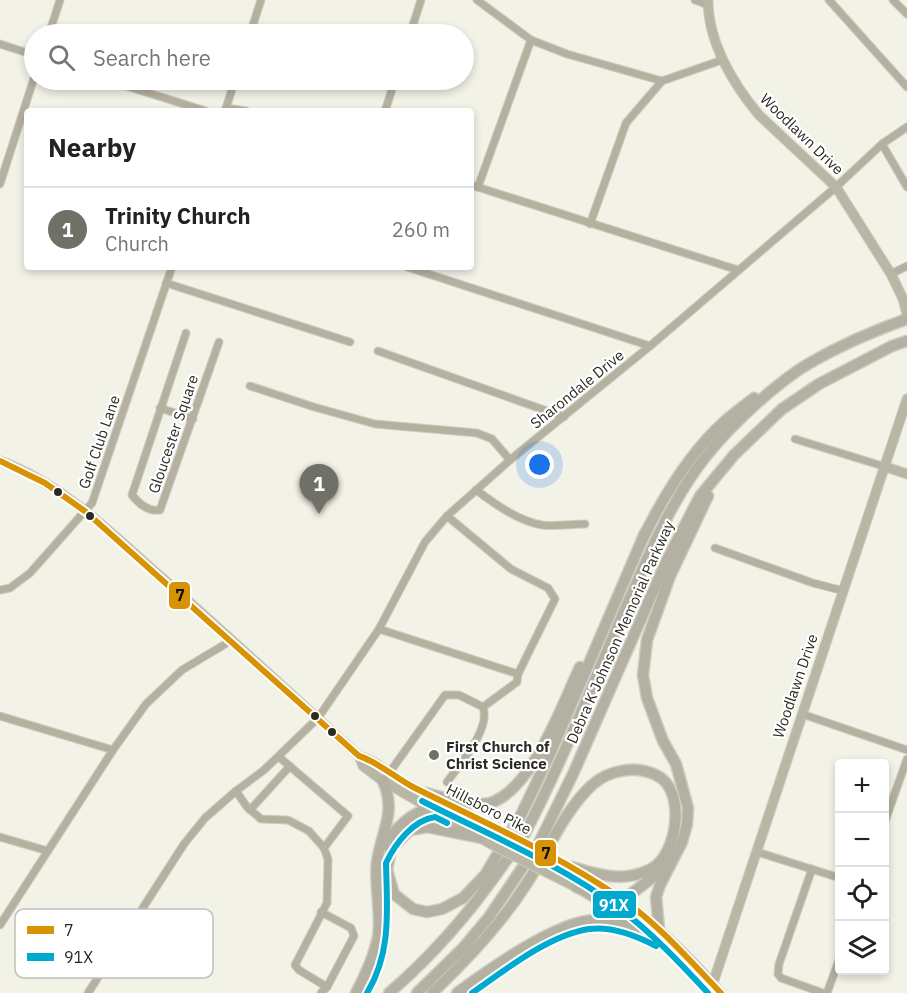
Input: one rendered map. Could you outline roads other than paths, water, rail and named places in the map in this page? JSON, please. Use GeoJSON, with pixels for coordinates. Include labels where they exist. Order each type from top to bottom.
{"type":"FeatureCollection","features":[{"type":"Feature","properties":{"kind":"highway","name":"Debra K Johnson Memorial Parkway"},"geometry":{"type":"LineString","coordinates":[[389,993],[420,966],[473,907],[523,837],[561,757],[649,554],[684,487],[706,455],[732,427],[807,364],[907,317]]}},
{"type":"Feature","properties":{"kind":"highway","name":"Debra K Johnson Memorial Parkway"},"geometry":{"type":"LineString","coordinates":[[417,993],[463,948],[516,879],[539,843],[573,774],[666,562],[699,496],[734,455],[782,409],[819,384],[892,346],[907,341]]}},
{"type":"Feature","properties":{"kind":"highway"},"geometry":{"type":"LineString","coordinates":[[426,793],[451,800],[488,803],[510,791],[534,763],[645,533],[672,485],[694,453],[724,422],[771,386],[807,364]]}},
{"type":"Feature","properties":{"kind":"highway"},"geometry":{"type":"LineString","coordinates":[[457,993],[540,939],[578,923],[598,920],[655,931],[656,897],[669,865],[682,842],[688,808],[676,764],[654,721],[647,698],[643,675],[647,640],[665,586],[705,500],[734,455]]}},
{"type":"Feature","properties":{"kind":"highway"},"geometry":{"type":"LineString","coordinates":[[520,841],[509,841],[491,837],[427,827],[410,830],[391,849],[387,870],[394,894],[413,909],[427,912],[442,909],[462,898],[485,875],[522,813],[550,754],[645,533]]}},
{"type":"Feature","properties":{"kind":"highway"},"geometry":{"type":"LineString","coordinates":[[432,993],[461,966],[495,926],[526,885],[575,804],[594,784],[617,771],[638,770],[658,776],[669,788],[677,807],[675,828],[666,852],[652,868],[619,877],[604,876],[572,867]]}},
{"type":"Feature","properties":{"kind":"highway"},"geometry":{"type":"LineString","coordinates":[[356,993],[364,980],[378,936],[377,861],[389,813],[386,777]]}},
{"type":"Feature","properties":{"kind":"highway"},"geometry":{"type":"LineString","coordinates":[[380,851],[405,822],[428,808],[436,807],[491,837]]}},
{"type":"Feature","properties":{"kind":"highway"},"geometry":{"type":"LineString","coordinates":[[576,887],[613,900],[623,900],[669,865]]}},
{"type":"Feature","properties":{"kind":"main road","name":"Woodlawn Drive"},"geometry":{"type":"LineString","coordinates":[[708,3],[713,33],[722,60],[748,102],[836,187],[891,274],[903,299],[907,317]]}},
{"type":"Feature","properties":{"kind":"main road","name":"Woodlawn Drive"},"geometry":{"type":"LineString","coordinates":[[713,983],[907,399]]}},
{"type":"Feature","properties":{"kind":"main road","name":"Hillsboro Pike"},"geometry":{"type":"LineString","coordinates":[[0,461],[34,477],[85,511],[360,756],[363,766],[426,793],[548,873],[655,931]]}},
{"type":"Feature","properties":{"kind":"main road"},"geometry":{"type":"LineString","coordinates":[[886,467],[907,474]]}},
{"type":"Feature","properties":{"kind":"main road","name":"Hillsboro Pike"},"geometry":{"type":"LineString","coordinates":[[386,777],[428,808]]}},
{"type":"Feature","properties":{"kind":"main road","name":"Hillsboro Pike"},"geometry":{"type":"LineString","coordinates":[[520,841],[572,867],[623,900],[655,931],[677,948],[722,993]]}},
{"type":"Feature","properties":{"kind":"street"},"geometry":{"type":"LineString","coordinates":[[52,24],[60,0]]}},
{"type":"Feature","properties":{"kind":"street"},"geometry":{"type":"LineString","coordinates":[[253,24],[261,0]]}},
{"type":"Feature","properties":{"kind":"street"},"geometry":{"type":"LineString","coordinates":[[413,24],[421,0]]}},
{"type":"Feature","properties":{"kind":"street"},"geometry":{"type":"LineString","coordinates":[[477,0],[531,40],[567,54],[662,81]]}},
{"type":"Feature","properties":{"kind":"street"},"geometry":{"type":"LineString","coordinates":[[695,0],[708,3]]}},
{"type":"Feature","properties":{"kind":"street"},"geometry":{"type":"LineString","coordinates":[[829,0],[907,87]]}},
{"type":"Feature","properties":{"kind":"street"},"geometry":{"type":"LineString","coordinates":[[894,0],[907,14]]}},
{"type":"Feature","properties":{"kind":"street"},"geometry":{"type":"LineString","coordinates":[[531,40],[475,186],[738,270]]}},
{"type":"Feature","properties":{"kind":"street"},"geometry":{"type":"LineString","coordinates":[[0,44],[24,52]]}},
{"type":"Feature","properties":{"kind":"street"},"geometry":{"type":"LineString","coordinates":[[590,224],[626,123],[662,81],[722,60]]}},
{"type":"Feature","properties":{"kind":"street"},"geometry":{"type":"LineString","coordinates":[[24,108],[30,90]]}},
{"type":"Feature","properties":{"kind":"street"},"geometry":{"type":"LineString","coordinates":[[139,90],[196,108]]}},
{"type":"Feature","properties":{"kind":"street"},"geometry":{"type":"LineString","coordinates":[[226,108],[232,90]]}},
{"type":"Feature","properties":{"kind":"street"},"geometry":{"type":"LineString","coordinates":[[386,108],[392,90]]}},
{"type":"Feature","properties":{"kind":"street"},"geometry":{"type":"LineString","coordinates":[[0,184],[24,109]]}},
{"type":"Feature","properties":{"kind":"street","name":"Sharondale Drive"},"geometry":{"type":"LineString","coordinates":[[142,909],[184,844],[205,818],[279,757],[318,718],[379,629],[425,542],[447,516],[510,460],[650,346],[836,187],[882,144],[907,127]]}},
{"type":"Feature","properties":{"kind":"street"},"geometry":{"type":"LineString","coordinates":[[882,144],[907,187]]}},
{"type":"Feature","properties":{"kind":"street"},"geometry":{"type":"LineString","coordinates":[[891,274],[907,266]]}},
{"type":"Feature","properties":{"kind":"street","name":"Golf Club Lane"},"geometry":{"type":"LineString","coordinates":[[0,590],[10,588],[20,582],[92,503],[171,270]]}},
{"type":"Feature","properties":{"kind":"street"},"geometry":{"type":"LineString","coordinates":[[416,270],[650,346]]}},
{"type":"Feature","properties":{"kind":"street"},"geometry":{"type":"LineString","coordinates":[[166,283],[350,342]]}},
{"type":"Feature","properties":{"kind":"street","name":"Gloucester Square"},"geometry":{"type":"LineString","coordinates":[[186,333],[132,495],[138,503],[151,510],[160,510],[219,342]]}},
{"type":"Feature","properties":{"kind":"street"},"geometry":{"type":"LineString","coordinates":[[378,351],[564,417]]}},
{"type":"Feature","properties":{"kind":"street"},"geometry":{"type":"LineString","coordinates":[[250,386],[375,424],[477,433],[492,439],[510,460]]}},
{"type":"Feature","properties":{"kind":"street"},"geometry":{"type":"LineString","coordinates":[[160,408],[193,419]]}},
{"type":"Feature","properties":{"kind":"street"},"geometry":{"type":"LineString","coordinates":[[795,439],[886,467]]}},
{"type":"Feature","properties":{"kind":"street"},"geometry":{"type":"LineString","coordinates":[[476,490],[513,514],[542,525],[585,524]]}},
{"type":"Feature","properties":{"kind":"street"},"geometry":{"type":"LineString","coordinates":[[447,516],[511,570],[548,588],[555,599],[518,674],[517,682],[483,707]]}},
{"type":"Feature","properties":{"kind":"street"},"geometry":{"type":"LineString","coordinates":[[715,548],[813,583],[844,591]]}},
{"type":"Feature","properties":{"kind":"street"},"geometry":{"type":"LineString","coordinates":[[379,629],[518,674]]}},
{"type":"Feature","properties":{"kind":"street"},"geometry":{"type":"LineString","coordinates":[[0,925],[113,750],[146,704],[182,670],[232,640]]}},
{"type":"Feature","properties":{"kind":"street"},"geometry":{"type":"LineString","coordinates":[[386,777],[445,695],[459,695],[483,707],[486,714],[483,728],[447,782]]}},
{"type":"Feature","properties":{"kind":"street"},"geometry":{"type":"LineString","coordinates":[[802,714],[907,750]]}},
{"type":"Feature","properties":{"kind":"street"},"geometry":{"type":"LineString","coordinates":[[0,716],[113,750]]}},
{"type":"Feature","properties":{"kind":"street"},"geometry":{"type":"LineString","coordinates":[[279,757],[348,816],[324,848]]}},
{"type":"Feature","properties":{"kind":"street"},"geometry":{"type":"LineString","coordinates":[[889,813],[907,759]]}},
{"type":"Feature","properties":{"kind":"street"},"geometry":{"type":"LineString","coordinates":[[250,810],[289,765]]}},
{"type":"Feature","properties":{"kind":"street"},"geometry":{"type":"LineString","coordinates":[[236,791],[250,810],[261,819],[288,820],[309,831],[324,848],[328,859],[327,903],[321,912],[295,965],[324,990],[354,936],[351,928],[321,912]]}},
{"type":"Feature","properties":{"kind":"street"},"geometry":{"type":"LineString","coordinates":[[0,837],[48,851]]}},
{"type":"Feature","properties":{"kind":"street"},"geometry":{"type":"LineString","coordinates":[[757,852],[835,876]]}},
{"type":"Feature","properties":{"kind":"street"},"geometry":{"type":"LineString","coordinates":[[812,869],[779,964],[778,974],[781,978],[825,993],[835,969]]}},
{"type":"Feature","properties":{"kind":"street","name":"Sharondale Drive"},"geometry":{"type":"LineString","coordinates":[[88,993],[98,978]]}},
{"type":"Feature","properties":{"kind":"place","name":"Trinity Church"},"geometry":{"type":"Point","coordinates":[319,514]}},
{"type":"Feature","properties":{"kind":"place","name":"First Church of Christ Science"},"geometry":{"type":"Point","coordinates":[434,755]}}]}
